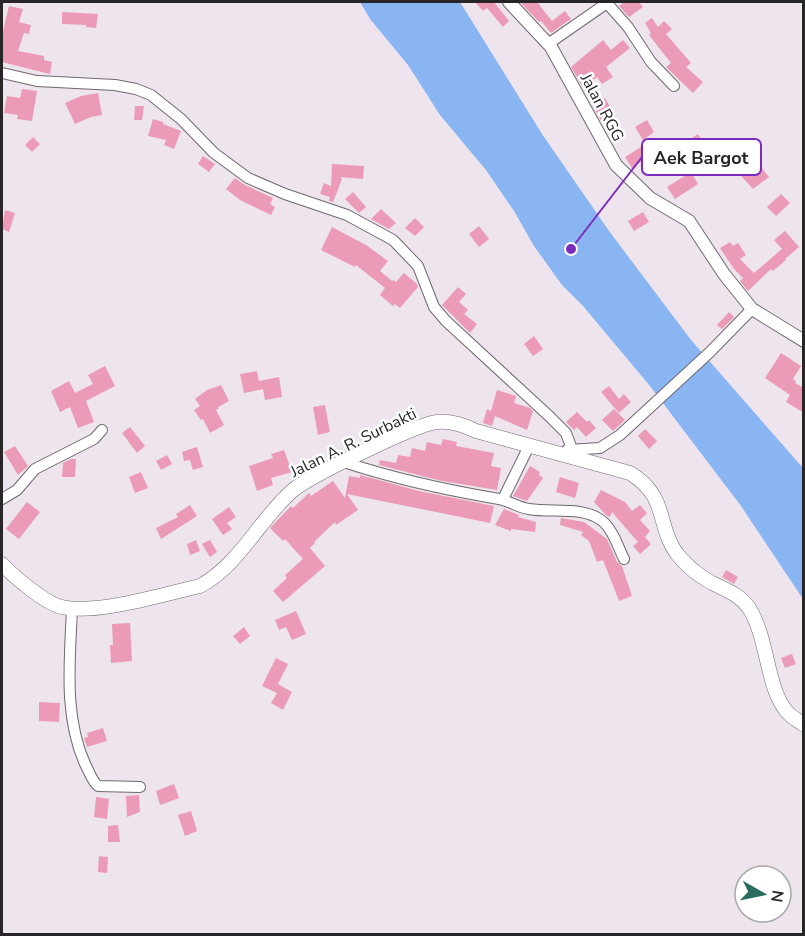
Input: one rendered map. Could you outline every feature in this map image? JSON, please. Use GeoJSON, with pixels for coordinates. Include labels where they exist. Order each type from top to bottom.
{"type":"FeatureCollection","features":[{"type":"Feature","properties":{"kind":"main road","name":"Jalan A. R. Surbakti"},"geometry":{"type":"LineString","coordinates":[[2,564],[51,603],[72,608],[99,608],[200,586],[211,580],[225,567],[293,490],[344,462],[425,424],[458,422],[476,431],[630,473],[640,480],[651,491],[661,510],[676,552],[710,582],[735,593],[748,607],[764,643],[773,684],[788,712],[804,725]]}},
{"type":"Feature","properties":{"kind":"street","name":"Jalan RGG"},"geometry":{"type":"LineString","coordinates":[[509,2],[548,44],[563,67],[616,165],[651,198],[689,221],[724,274],[752,309],[804,341]]}},
{"type":"Feature","properties":{"kind":"street"},"geometry":{"type":"LineString","coordinates":[[548,44],[606,2],[628,27],[651,62],[674,86]]}},
{"type":"Feature","properties":{"kind":"street"},"geometry":{"type":"LineString","coordinates":[[2,73],[37,81],[86,82],[136,88],[151,95],[181,119],[214,153],[248,178],[285,194],[347,215],[393,240],[418,266],[434,307],[446,321],[566,433],[572,449]]}},
{"type":"Feature","properties":{"kind":"street"},"geometry":{"type":"LineString","coordinates":[[551,452],[600,448],[621,435],[710,352],[752,309]]}},
{"type":"Feature","properties":{"kind":"street"},"geometry":{"type":"LineString","coordinates":[[2,499],[17,490],[34,469],[94,439],[102,430]]}},
{"type":"Feature","properties":{"kind":"street"},"geometry":{"type":"LineString","coordinates":[[503,499],[529,446]]}},
{"type":"Feature","properties":{"kind":"street"},"geometry":{"type":"LineString","coordinates":[[344,462],[398,479],[503,499],[528,509],[573,511],[601,520],[609,529],[624,559]]}},
{"type":"Feature","properties":{"kind":"street"},"geometry":{"type":"LineString","coordinates":[[72,608],[70,673],[72,720],[84,759],[98,786],[140,787]]}},
{"type":"Feature","properties":{"kind":"water"},"geometry":{"type":"Polygon","coordinates":[[[360,2],[460,2],[542,134],[609,231],[691,340],[803,468],[803,599],[741,506],[650,386],[583,306],[562,285],[534,246],[486,170],[440,115],[408,65],[370,19],[360,2]]]}},
{"type":"Feature","properties":{"kind":"building"},"geometry":{"type":"Polygon","coordinates":[[[475,2],[494,2],[509,21],[503,27],[487,8],[483,11],[475,2]]]}},
{"type":"Feature","properties":{"kind":"building"},"geometry":{"type":"Polygon","coordinates":[[[520,2],[537,2],[552,21],[565,11],[571,19],[551,33],[520,2]]]}},
{"type":"Feature","properties":{"kind":"building"},"geometry":{"type":"Polygon","coordinates":[[[625,2],[639,2],[643,7],[629,17],[619,6],[625,2]]]}},
{"type":"Feature","properties":{"kind":"building"},"geometry":{"type":"Polygon","coordinates":[[[9,6],[23,9],[19,22],[31,25],[29,34],[24,33],[18,51],[44,56],[44,60],[52,62],[50,74],[2,62],[2,30],[9,6]]]}},
{"type":"Feature","properties":{"kind":"building"},"geometry":{"type":"Polygon","coordinates":[[[62,12],[98,14],[96,28],[86,27],[86,25],[62,24],[62,12]]]}},
{"type":"Feature","properties":{"kind":"building"},"geometry":{"type":"Polygon","coordinates":[[[652,18],[658,27],[664,21],[672,29],[666,34],[691,63],[686,67],[703,82],[693,93],[666,67],[671,63],[649,35],[651,33],[645,23],[652,18]]]}},
{"type":"Feature","properties":{"kind":"building"},"geometry":{"type":"Polygon","coordinates":[[[603,40],[611,50],[623,40],[630,48],[606,67],[613,77],[602,84],[597,77],[583,88],[571,67],[603,40]]]}},
{"type":"Feature","properties":{"kind":"building"},"geometry":{"type":"Polygon","coordinates":[[[22,89],[37,91],[32,121],[17,119],[18,115],[4,113],[7,96],[20,98],[22,89]]]}},
{"type":"Feature","properties":{"kind":"building"},"geometry":{"type":"Polygon","coordinates":[[[98,93],[102,115],[75,124],[65,103],[81,96],[98,93]]]}},
{"type":"Feature","properties":{"kind":"building"},"geometry":{"type":"Polygon","coordinates":[[[605,98],[614,114],[601,121],[592,105],[605,98]]]}},
{"type":"Feature","properties":{"kind":"building"},"geometry":{"type":"Polygon","coordinates":[[[135,106],[144,106],[142,120],[134,120],[135,106]]]}},
{"type":"Feature","properties":{"kind":"building"},"geometry":{"type":"Polygon","coordinates":[[[153,119],[181,131],[174,149],[164,145],[166,140],[148,136],[153,119]]]}},
{"type":"Feature","properties":{"kind":"building"},"geometry":{"type":"Polygon","coordinates":[[[647,120],[654,132],[643,140],[635,127],[647,120]]]}},
{"type":"Feature","properties":{"kind":"building"},"geometry":{"type":"Polygon","coordinates":[[[698,134],[704,144],[687,156],[680,146],[698,134]]]}},
{"type":"Feature","properties":{"kind":"building"},"geometry":{"type":"Polygon","coordinates":[[[33,137],[40,144],[32,152],[25,145],[33,137]]]}},
{"type":"Feature","properties":{"kind":"building"},"geometry":{"type":"Polygon","coordinates":[[[644,145],[650,156],[632,168],[625,157],[644,145]]]}},
{"type":"Feature","properties":{"kind":"building"},"geometry":{"type":"Polygon","coordinates":[[[745,155],[757,170],[761,167],[769,177],[753,189],[732,166],[745,155]]]}},
{"type":"Feature","properties":{"kind":"building"},"geometry":{"type":"Polygon","coordinates":[[[203,156],[215,164],[209,172],[198,164],[203,156]]]}},
{"type":"Feature","properties":{"kind":"building"},"geometry":{"type":"Polygon","coordinates":[[[332,164],[364,166],[363,179],[340,177],[342,179],[333,202],[329,201],[330,197],[320,194],[324,183],[331,186],[332,164]]]}},
{"type":"Feature","properties":{"kind":"building"},"geometry":{"type":"Polygon","coordinates":[[[691,172],[698,184],[675,199],[667,187],[691,172]]]}},
{"type":"Feature","properties":{"kind":"building"},"geometry":{"type":"Polygon","coordinates":[[[235,178],[273,198],[270,204],[275,207],[271,215],[240,200],[226,189],[235,178]]]}},
{"type":"Feature","properties":{"kind":"building"},"geometry":{"type":"Polygon","coordinates":[[[353,192],[366,207],[359,213],[345,199],[353,192]]]}},
{"type":"Feature","properties":{"kind":"building"},"geometry":{"type":"Polygon","coordinates":[[[781,194],[790,203],[776,216],[767,207],[781,194]]]}},
{"type":"Feature","properties":{"kind":"building"},"geometry":{"type":"Polygon","coordinates":[[[381,209],[396,223],[389,229],[371,219],[381,209]]]}},
{"type":"Feature","properties":{"kind":"building"},"geometry":{"type":"Polygon","coordinates":[[[5,210],[15,213],[9,232],[2,229],[5,210]]]}},
{"type":"Feature","properties":{"kind":"building"},"geometry":{"type":"Polygon","coordinates":[[[643,212],[649,222],[634,231],[628,221],[643,212]]]}},
{"type":"Feature","properties":{"kind":"building"},"geometry":{"type":"Polygon","coordinates":[[[415,218],[424,227],[415,236],[405,228],[415,218]]]}},
{"type":"Feature","properties":{"kind":"building"},"geometry":{"type":"Polygon","coordinates":[[[479,226],[489,239],[479,247],[469,234],[479,226]]]}},
{"type":"Feature","properties":{"kind":"building"},"geometry":{"type":"Polygon","coordinates":[[[332,227],[366,245],[388,261],[380,271],[392,281],[396,282],[404,273],[417,284],[418,287],[400,308],[395,304],[393,306],[380,295],[385,288],[356,265],[355,267],[321,250],[332,227]]]}},
{"type":"Feature","properties":{"kind":"building"},"geometry":{"type":"Polygon","coordinates":[[[785,231],[799,247],[748,291],[740,281],[743,278],[720,248],[730,242],[733,246],[738,243],[746,255],[740,259],[754,273],[782,249],[774,240],[785,231]]]}},
{"type":"Feature","properties":{"kind":"building"},"geometry":{"type":"Polygon","coordinates":[[[458,287],[466,294],[459,302],[468,310],[464,314],[477,324],[470,333],[442,305],[458,287]]]}},
{"type":"Feature","properties":{"kind":"building"},"geometry":{"type":"Polygon","coordinates":[[[729,312],[734,317],[722,329],[717,325],[729,312]]]}},
{"type":"Feature","properties":{"kind":"building"},"geometry":{"type":"Polygon","coordinates":[[[534,336],[543,349],[533,356],[524,344],[534,336]]]}},
{"type":"Feature","properties":{"kind":"building"},"geometry":{"type":"Polygon","coordinates":[[[781,353],[801,366],[793,379],[795,383],[804,388],[804,413],[786,402],[790,395],[765,378],[781,353]]]}},
{"type":"Feature","properties":{"kind":"building"},"geometry":{"type":"Polygon","coordinates":[[[105,366],[115,386],[86,401],[94,422],[78,428],[70,407],[60,412],[51,391],[69,381],[75,393],[93,384],[88,375],[105,366]]]}},
{"type":"Feature","properties":{"kind":"building"},"geometry":{"type":"Polygon","coordinates":[[[257,371],[259,381],[279,377],[282,397],[265,400],[263,389],[244,393],[240,374],[257,371]]]}},
{"type":"Feature","properties":{"kind":"building"},"geometry":{"type":"Polygon","coordinates":[[[221,385],[229,401],[216,410],[224,425],[210,433],[203,419],[201,420],[194,410],[200,406],[195,399],[207,390],[221,385]]]}},
{"type":"Feature","properties":{"kind":"building"},"geometry":{"type":"Polygon","coordinates":[[[609,386],[619,399],[624,394],[631,402],[619,413],[601,392],[609,386]]]}},
{"type":"Feature","properties":{"kind":"building"},"geometry":{"type":"Polygon","coordinates":[[[497,390],[516,396],[514,403],[533,411],[527,430],[495,416],[492,426],[483,423],[487,409],[491,411],[497,390]]]}},
{"type":"Feature","properties":{"kind":"building"},"geometry":{"type":"Polygon","coordinates":[[[325,405],[330,432],[318,435],[313,407],[325,405]]]}},
{"type":"Feature","properties":{"kind":"building"},"geometry":{"type":"Polygon","coordinates":[[[614,409],[625,420],[613,431],[602,420],[614,409]]]}},
{"type":"Feature","properties":{"kind":"building"},"geometry":{"type":"Polygon","coordinates":[[[577,412],[596,428],[586,437],[577,427],[574,430],[566,422],[577,412]]]}},
{"type":"Feature","properties":{"kind":"building"},"geometry":{"type":"Polygon","coordinates":[[[130,427],[145,446],[137,453],[122,433],[130,427]]]}},
{"type":"Feature","properties":{"kind":"building"},"geometry":{"type":"Polygon","coordinates":[[[645,429],[657,441],[649,449],[638,436],[645,429]]]}},
{"type":"Feature","properties":{"kind":"building"},"geometry":{"type":"Polygon","coordinates":[[[443,439],[457,442],[456,446],[494,453],[491,466],[501,468],[497,490],[442,481],[379,465],[380,460],[396,463],[398,455],[410,457],[412,448],[425,451],[427,442],[441,445],[443,439]]]}},
{"type":"Feature","properties":{"kind":"building"},"geometry":{"type":"Polygon","coordinates":[[[15,446],[28,466],[18,475],[4,452],[15,446]]]}},
{"type":"Feature","properties":{"kind":"building"},"geometry":{"type":"Polygon","coordinates":[[[197,447],[203,467],[193,470],[190,460],[184,461],[182,452],[197,447]]]}},
{"type":"Feature","properties":{"kind":"building"},"geometry":{"type":"Polygon","coordinates":[[[284,450],[292,472],[271,478],[273,485],[257,491],[249,466],[273,458],[271,454],[284,450]]]}},
{"type":"Feature","properties":{"kind":"building"},"geometry":{"type":"Polygon","coordinates":[[[167,455],[172,464],[161,470],[156,461],[167,455]]]}},
{"type":"Feature","properties":{"kind":"building"},"geometry":{"type":"Polygon","coordinates":[[[76,459],[75,477],[62,477],[63,463],[76,459]]]}},
{"type":"Feature","properties":{"kind":"building"},"geometry":{"type":"Polygon","coordinates":[[[530,466],[540,472],[539,475],[543,478],[527,501],[513,496],[530,466]]]}},
{"type":"Feature","properties":{"kind":"building"},"geometry":{"type":"Polygon","coordinates":[[[141,472],[148,488],[135,493],[129,477],[141,472]]]}},
{"type":"Feature","properties":{"kind":"building"},"geometry":{"type":"Polygon","coordinates":[[[360,475],[419,491],[494,506],[490,523],[347,494],[358,510],[336,525],[335,522],[310,548],[325,566],[283,602],[273,591],[287,578],[285,575],[303,559],[285,539],[283,541],[270,528],[291,506],[293,508],[309,493],[311,496],[333,481],[345,498],[349,476],[360,478],[360,475]]]}},
{"type":"Feature","properties":{"kind":"building"},"geometry":{"type":"Polygon","coordinates":[[[560,477],[579,483],[575,498],[556,492],[560,477]]]}},
{"type":"Feature","properties":{"kind":"building"},"geometry":{"type":"Polygon","coordinates":[[[601,490],[625,502],[632,511],[640,505],[647,513],[640,520],[650,531],[645,537],[651,544],[640,554],[633,546],[638,542],[612,512],[610,517],[606,515],[594,502],[601,490]]]}},
{"type":"Feature","properties":{"kind":"building"},"geometry":{"type":"Polygon","coordinates":[[[27,502],[40,512],[19,539],[6,529],[27,502]]]}},
{"type":"Feature","properties":{"kind":"building"},"geometry":{"type":"Polygon","coordinates":[[[190,505],[197,516],[161,539],[156,528],[178,517],[176,514],[190,505]]]}},
{"type":"Feature","properties":{"kind":"building"},"geometry":{"type":"Polygon","coordinates":[[[229,507],[236,517],[227,523],[232,529],[223,535],[212,519],[229,507]]]}},
{"type":"Feature","properties":{"kind":"building"},"geometry":{"type":"Polygon","coordinates":[[[504,509],[519,515],[518,517],[536,522],[535,532],[511,529],[511,531],[495,525],[504,509]]]}},
{"type":"Feature","properties":{"kind":"building"},"geometry":{"type":"Polygon","coordinates":[[[561,518],[584,522],[607,539],[617,562],[622,566],[632,596],[619,601],[603,560],[597,562],[589,541],[581,535],[583,532],[560,525],[561,518]]]}},
{"type":"Feature","properties":{"kind":"building"},"geometry":{"type":"Polygon","coordinates":[[[196,540],[200,551],[190,555],[187,544],[196,540]]]}},
{"type":"Feature","properties":{"kind":"building"},"geometry":{"type":"Polygon","coordinates":[[[210,540],[217,552],[210,557],[202,544],[210,540]]]}},
{"type":"Feature","properties":{"kind":"building"},"geometry":{"type":"Polygon","coordinates":[[[726,570],[738,577],[734,584],[722,577],[726,570]]]}},
{"type":"Feature","properties":{"kind":"building"},"geometry":{"type":"Polygon","coordinates":[[[296,611],[306,634],[292,640],[286,627],[279,630],[275,620],[296,611]]]}},
{"type":"Feature","properties":{"kind":"building"},"geometry":{"type":"Polygon","coordinates":[[[130,623],[132,661],[111,663],[112,624],[130,623]]]}},
{"type":"Feature","properties":{"kind":"building"},"geometry":{"type":"Polygon","coordinates":[[[244,627],[250,636],[240,644],[233,636],[244,627]]]}},
{"type":"Feature","properties":{"kind":"building"},"geometry":{"type":"Polygon","coordinates":[[[792,654],[796,664],[785,668],[781,658],[792,654]]]}},
{"type":"Feature","properties":{"kind":"building"},"geometry":{"type":"Polygon","coordinates":[[[276,658],[288,664],[278,684],[292,692],[283,710],[271,703],[277,693],[262,686],[276,658]]]}},
{"type":"Feature","properties":{"kind":"building"},"geometry":{"type":"Polygon","coordinates":[[[39,702],[60,703],[59,722],[39,721],[39,702]]]}},
{"type":"Feature","properties":{"kind":"building"},"geometry":{"type":"Polygon","coordinates":[[[103,728],[107,741],[87,747],[84,738],[88,737],[87,733],[103,728]]]}},
{"type":"Feature","properties":{"kind":"building"},"geometry":{"type":"Polygon","coordinates":[[[174,784],[179,798],[160,805],[156,791],[174,784]]]}},
{"type":"Feature","properties":{"kind":"building"},"geometry":{"type":"Polygon","coordinates":[[[139,795],[140,812],[127,817],[126,796],[139,795]]]}},
{"type":"Feature","properties":{"kind":"building"},"geometry":{"type":"Polygon","coordinates":[[[96,797],[109,799],[107,819],[94,817],[96,797]]]}},
{"type":"Feature","properties":{"kind":"building"},"geometry":{"type":"Polygon","coordinates":[[[191,811],[197,831],[185,836],[178,815],[191,811]]]}},
{"type":"Feature","properties":{"kind":"building"},"geometry":{"type":"Polygon","coordinates":[[[118,825],[120,842],[108,842],[108,826],[118,825]]]}},
{"type":"Feature","properties":{"kind":"building"},"geometry":{"type":"Polygon","coordinates":[[[99,856],[108,857],[107,873],[98,872],[99,856]]]}},
{"type":"Feature","properties":{"kind":"place","name":"Aek Bargot"},"geometry":{"type":"Point","coordinates":[571,249]}}]}
